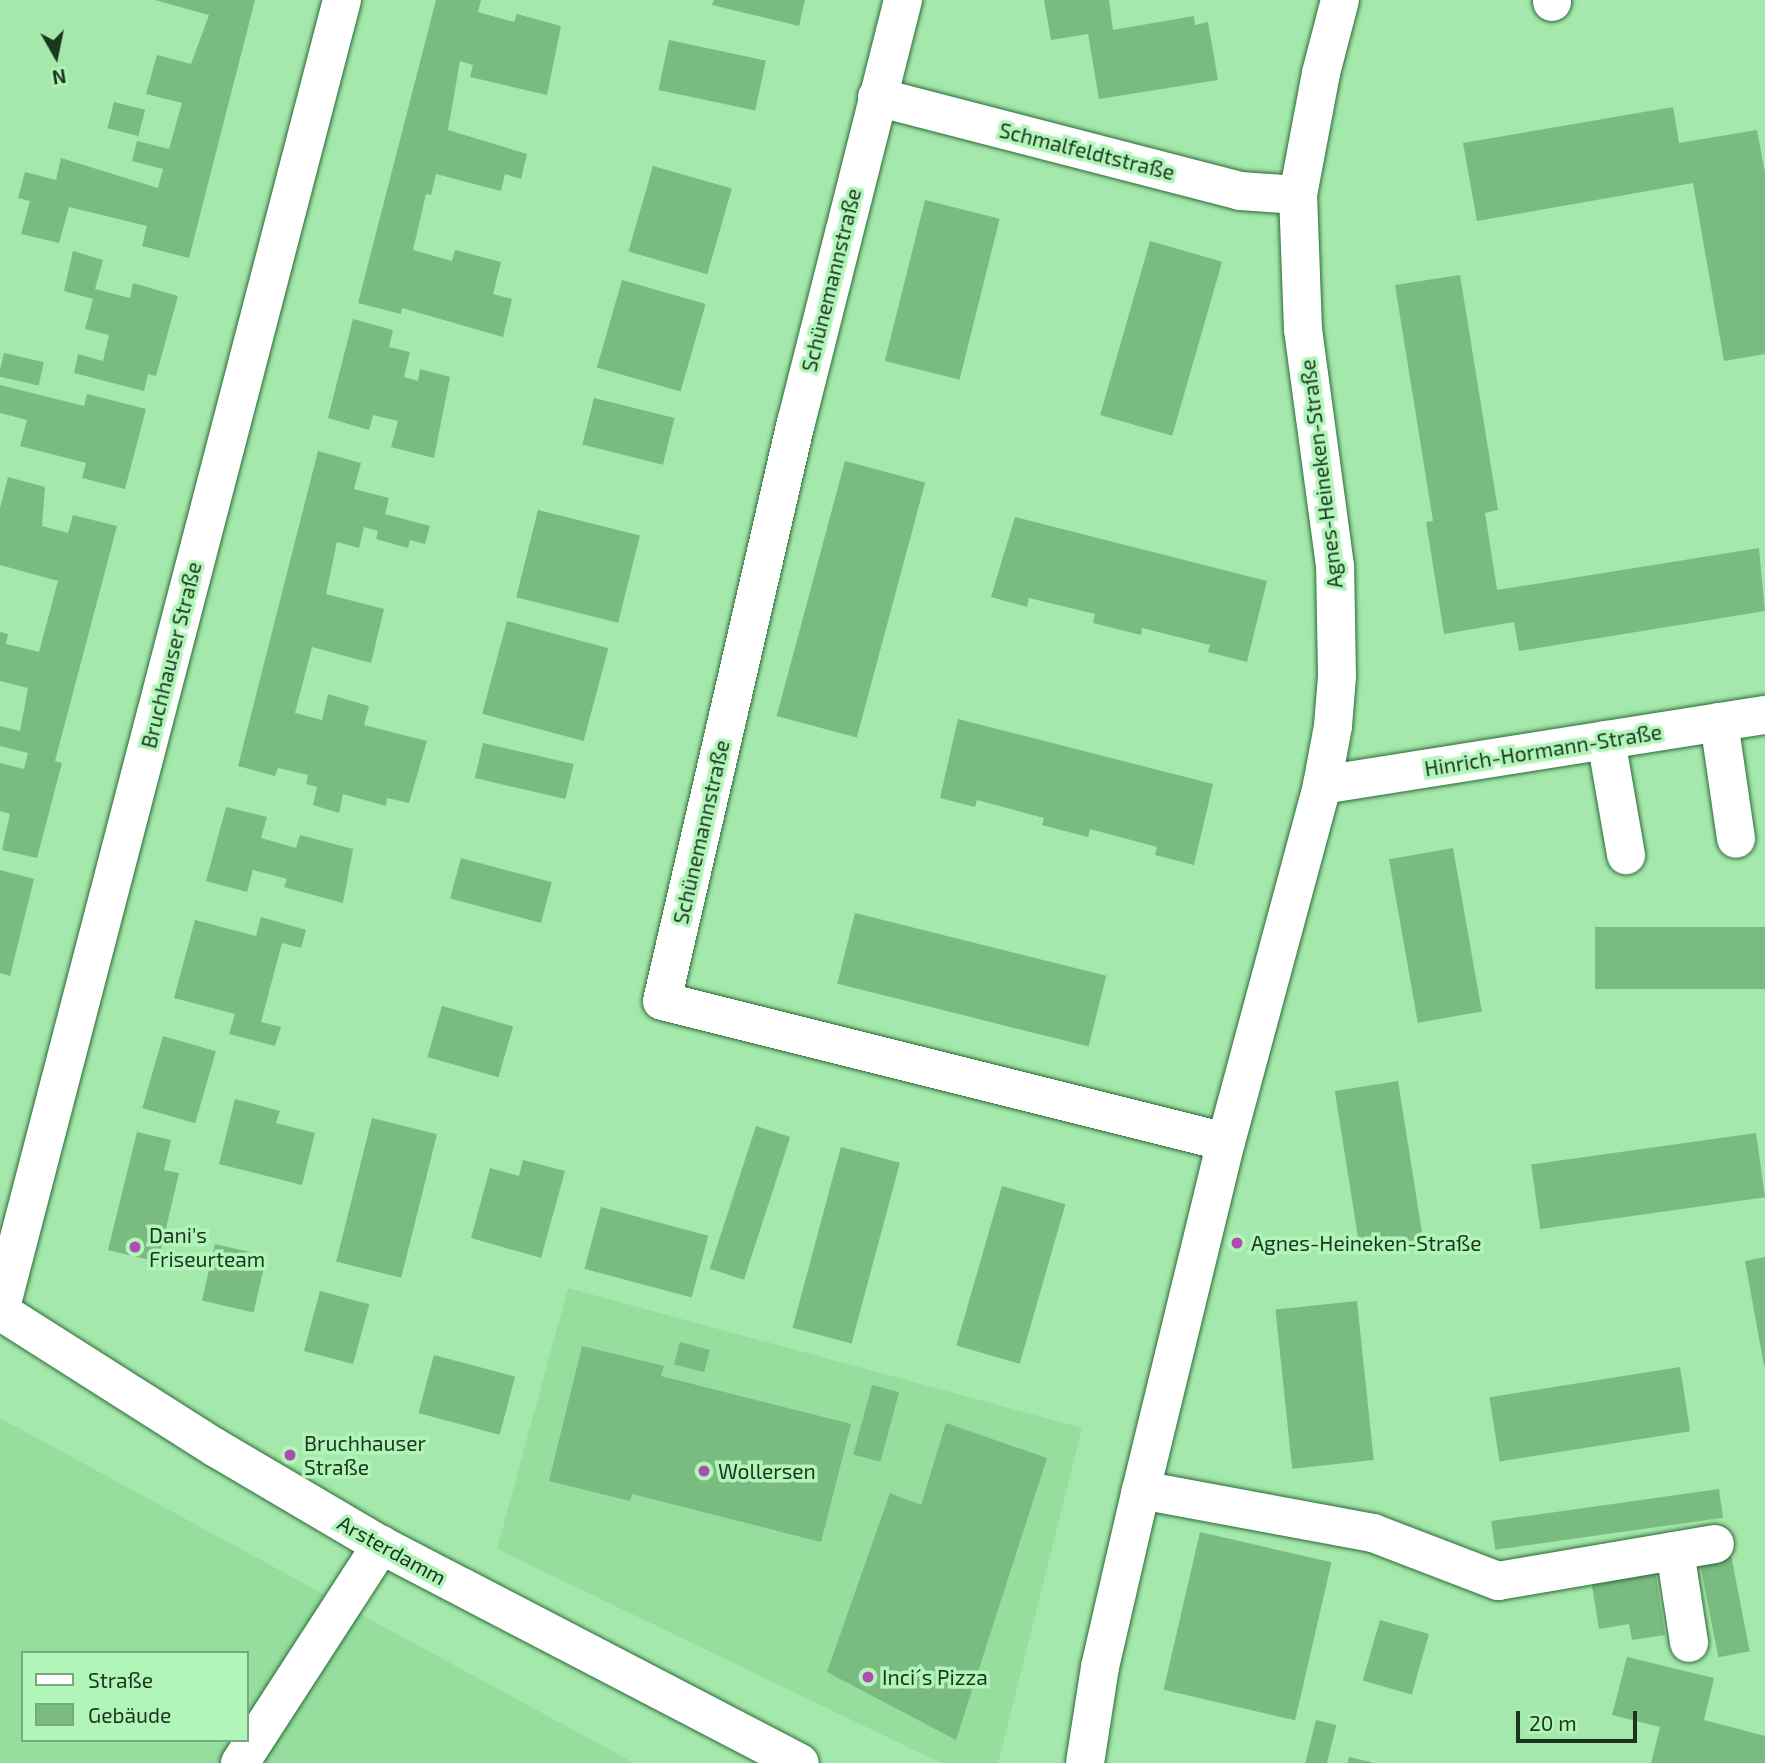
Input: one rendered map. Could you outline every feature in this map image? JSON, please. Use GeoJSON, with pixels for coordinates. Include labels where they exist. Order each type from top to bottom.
{"type":"FeatureCollection","features":[{"type":"Feature","properties":{"kind":"street","name":"Bruchhauser Straße"},"geometry":{"type":"LineString","coordinates":[[0,1311],[342,0]]}},
{"type":"Feature","properties":{"kind":"street"},"geometry":{"type":"LineString","coordinates":[[877,97],[903,0]]}},
{"type":"Feature","properties":{"kind":"street","name":"Agnes-Heineken-Straße"},"geometry":{"type":"LineString","coordinates":[[1085,1763],[1100,1667],[1141,1490],[1226,1142],[1322,785],[1337,676],[1335,566],[1303,330],[1298,195],[1321,73],[1340,0]]}},
{"type":"Feature","properties":{"kind":"street","name":"Schmalfeldtstraße"},"geometry":{"type":"LineString","coordinates":[[877,97],[1240,191],[1298,195]]}},
{"type":"Feature","properties":{"kind":"street","name":"Schünemannstraße"},"geometry":{"type":"LineString","coordinates":[[877,97],[796,422],[662,1001],[1226,1142]]}},
{"type":"Feature","properties":{"kind":"street","name":"Hinrich-Hormann-Straße"},"geometry":{"type":"LineString","coordinates":[[1322,785],[1765,715]]}},
{"type":"Feature","properties":{"kind":"street"},"geometry":{"type":"LineString","coordinates":[[1719,722],[1736,839]]}},
{"type":"Feature","properties":{"kind":"street"},"geometry":{"type":"LineString","coordinates":[[1606,740],[1626,855]]}},
{"type":"Feature","properties":{"kind":"street","name":"Arsterdamm"},"geometry":{"type":"LineString","coordinates":[[0,1311],[216,1448],[381,1545],[800,1763]]}},
{"type":"Feature","properties":{"kind":"street"},"geometry":{"type":"LineString","coordinates":[[1141,1490],[1373,1534],[1498,1581],[1715,1544]]}},
{"type":"Feature","properties":{"kind":"street"},"geometry":{"type":"LineString","coordinates":[[240,1763],[381,1545]]}},
{"type":"Feature","properties":{"kind":"street"},"geometry":{"type":"LineString","coordinates":[[1675,1551],[1689,1643]]}},
{"type":"Feature","properties":{"kind":"shaded area"},"geometry":{"type":"Polygon","coordinates":[[[568,1288],[1082,1428],[998,1763],[941,1763],[497,1549],[568,1288]]]}},
{"type":"Feature","properties":{"kind":"shaded area"},"geometry":{"type":"Polygon","coordinates":[[[0,1418],[634,1763],[0,1763],[0,1418]]]}},
{"type":"Feature","properties":{"kind":"building"},"geometry":{"type":"Polygon","coordinates":[[[155,0],[255,0],[189,258],[142,246],[147,226],[69,207],[59,243],[21,234],[30,201],[18,198],[25,172],[56,180],[61,158],[158,188],[163,169],[132,161],[137,141],[169,149],[182,103],[146,94],[157,55],[191,64],[209,15],[155,0]]]}},
{"type":"Feature","properties":{"kind":"building"},"geometry":{"type":"Polygon","coordinates":[[[436,0],[481,0],[478,12],[514,22],[517,14],[561,26],[547,95],[470,77],[473,65],[460,61],[448,130],[527,154],[521,179],[505,174],[501,191],[436,174],[431,195],[426,194],[413,250],[452,261],[455,250],[501,262],[493,294],[512,299],[503,337],[402,308],[401,314],[358,303],[436,0]]]}},
{"type":"Feature","properties":{"kind":"building"},"geometry":{"type":"Polygon","coordinates":[[[714,0],[805,0],[799,26],[712,5],[714,0]]]}},
{"type":"Feature","properties":{"kind":"building"},"geometry":{"type":"Polygon","coordinates":[[[1044,0],[1109,0],[1113,30],[1194,16],[1195,25],[1208,22],[1218,80],[1099,99],[1088,34],[1051,40],[1044,0]]]}},
{"type":"Feature","properties":{"kind":"building"},"geometry":{"type":"Polygon","coordinates":[[[669,40],[766,61],[755,110],[658,90],[669,40]]]}},
{"type":"Feature","properties":{"kind":"building"},"geometry":{"type":"Polygon","coordinates":[[[114,102],[145,110],[139,136],[107,128],[114,102]]]}},
{"type":"Feature","properties":{"kind":"building"},"geometry":{"type":"Polygon","coordinates":[[[1673,107],[1679,143],[1757,130],[1765,173],[1765,354],[1724,361],[1693,183],[1477,221],[1463,143],[1673,107]]]}},
{"type":"Feature","properties":{"kind":"building"},"geometry":{"type":"Polygon","coordinates":[[[653,166],[732,189],[707,274],[628,252],[653,166]]]}},
{"type":"Feature","properties":{"kind":"building"},"geometry":{"type":"Polygon","coordinates":[[[925,200],[1000,219],[960,380],[885,361],[925,200]]]}},
{"type":"Feature","properties":{"kind":"building"},"geometry":{"type":"Polygon","coordinates":[[[1150,241],[1222,262],[1172,436],[1100,415],[1150,241]]]}},
{"type":"Feature","properties":{"kind":"building"},"geometry":{"type":"Polygon","coordinates":[[[73,251],[103,260],[95,289],[130,298],[133,283],[178,296],[156,376],[148,374],[144,391],[74,373],[78,354],[103,361],[109,335],[85,329],[93,299],[64,291],[73,251]]]}},
{"type":"Feature","properties":{"kind":"building"},"geometry":{"type":"Polygon","coordinates":[[[1460,275],[1498,510],[1485,513],[1497,590],[1759,548],[1765,611],[1519,651],[1514,622],[1444,634],[1426,522],[1433,521],[1395,285],[1460,275]]]}},
{"type":"Feature","properties":{"kind":"building"},"geometry":{"type":"Polygon","coordinates":[[[622,280],[706,304],[681,391],[597,367],[622,280]]]}},
{"type":"Feature","properties":{"kind":"building"},"geometry":{"type":"Polygon","coordinates":[[[353,319],[393,330],[389,347],[410,352],[404,377],[418,381],[420,369],[450,377],[434,458],[391,447],[398,421],[373,415],[369,430],[328,418],[353,319]]]}},
{"type":"Feature","properties":{"kind":"building"},"geometry":{"type":"Polygon","coordinates":[[[4,353],[44,362],[39,386],[0,377],[4,353]]]}},
{"type":"Feature","properties":{"kind":"building"},"geometry":{"type":"Polygon","coordinates":[[[0,385],[84,406],[87,394],[146,409],[125,489],[82,478],[86,463],[20,446],[27,420],[0,413],[0,385]]]}},
{"type":"Feature","properties":{"kind":"building"},"geometry":{"type":"Polygon","coordinates":[[[594,398],[675,418],[663,465],[582,445],[594,398]]]}},
{"type":"Feature","properties":{"kind":"building"},"geometry":{"type":"Polygon","coordinates":[[[318,451],[361,463],[354,489],[389,498],[385,514],[430,526],[425,544],[410,540],[408,548],[376,539],[378,531],[364,527],[359,548],[337,542],[326,594],[384,609],[371,663],[312,647],[295,713],[322,720],[328,694],[369,706],[364,725],[427,741],[409,803],[387,798],[386,806],[343,794],[339,813],[313,805],[317,787],[306,784],[308,775],[278,768],[275,776],[238,766],[318,451]]]}},
{"type":"Feature","properties":{"kind":"building"},"geometry":{"type":"Polygon","coordinates":[[[845,461],[925,482],[857,737],[777,716],[845,461]]]}},
{"type":"Feature","properties":{"kind":"building"},"geometry":{"type":"Polygon","coordinates":[[[8,477],[45,487],[42,526],[68,533],[73,515],[117,526],[55,761],[62,763],[37,858],[2,850],[10,814],[0,811],[0,763],[24,769],[28,753],[0,746],[0,726],[20,731],[28,688],[0,681],[0,632],[8,634],[6,644],[39,652],[58,581],[0,565],[0,508],[8,477]]]}},
{"type":"Feature","properties":{"kind":"building"},"geometry":{"type":"Polygon","coordinates":[[[538,510],[640,535],[618,623],[516,597],[538,510]]]}},
{"type":"Feature","properties":{"kind":"building"},"geometry":{"type":"Polygon","coordinates":[[[1015,517],[1267,581],[1247,662],[1208,652],[1210,645],[1142,628],[1141,635],[1093,623],[1095,614],[1029,598],[1027,607],[991,597],[1015,517]]]}},
{"type":"Feature","properties":{"kind":"building"},"geometry":{"type":"Polygon","coordinates":[[[507,621],[608,648],[584,741],[482,714],[507,621]]]}},
{"type":"Feature","properties":{"kind":"building"},"geometry":{"type":"Polygon","coordinates":[[[958,719],[1213,784],[1194,865],[1155,855],[1157,847],[1090,829],[1088,837],[1042,825],[1044,818],[977,800],[975,807],[940,798],[958,719]]]}},
{"type":"Feature","properties":{"kind":"building"},"geometry":{"type":"Polygon","coordinates":[[[483,743],[574,764],[566,799],[475,778],[483,743]]]}},
{"type":"Feature","properties":{"kind":"building"},"geometry":{"type":"Polygon","coordinates":[[[226,807],[267,817],[261,838],[296,848],[300,835],[353,849],[343,903],[284,887],[287,879],[253,870],[247,892],[206,881],[226,807]]]}},
{"type":"Feature","properties":{"kind":"building"},"geometry":{"type":"Polygon","coordinates":[[[1453,848],[1482,1011],[1418,1023],[1389,859],[1453,848]]]}},
{"type":"Feature","properties":{"kind":"building"},"geometry":{"type":"Polygon","coordinates":[[[461,858],[552,882],[541,923],[450,899],[461,858]]]}},
{"type":"Feature","properties":{"kind":"building"},"geometry":{"type":"Polygon","coordinates":[[[0,870],[34,879],[10,976],[0,973],[0,870]]]}},
{"type":"Feature","properties":{"kind":"building"},"geometry":{"type":"Polygon","coordinates":[[[855,913],[1106,976],[1089,1046],[837,984],[855,913]]]}},
{"type":"Feature","properties":{"kind":"building"},"geometry":{"type":"Polygon","coordinates":[[[261,917],[306,930],[301,948],[282,943],[261,1022],[281,1027],[275,1046],[229,1034],[235,1014],[174,998],[195,920],[256,936],[261,917]]]}},
{"type":"Feature","properties":{"kind":"building"},"geometry":{"type":"Polygon","coordinates":[[[1595,927],[1765,927],[1765,989],[1595,989],[1595,927]]]}},
{"type":"Feature","properties":{"kind":"building"},"geometry":{"type":"Polygon","coordinates":[[[442,1006],[513,1026],[499,1077],[427,1057],[442,1006]]]}},
{"type":"Feature","properties":{"kind":"building"},"geometry":{"type":"Polygon","coordinates":[[[163,1036],[216,1051],[195,1123],[142,1108],[163,1036]]]}},
{"type":"Feature","properties":{"kind":"building"},"geometry":{"type":"Polygon","coordinates":[[[1398,1081],[1423,1239],[1360,1249],[1335,1091],[1398,1081]]]}},
{"type":"Feature","properties":{"kind":"building"},"geometry":{"type":"Polygon","coordinates":[[[235,1099],[280,1111],[276,1123],[315,1133],[302,1185],[219,1164],[235,1099]]]}},
{"type":"Feature","properties":{"kind":"building"},"geometry":{"type":"Polygon","coordinates":[[[372,1118],[437,1134],[401,1278],[336,1262],[372,1118]]]}},
{"type":"Feature","properties":{"kind":"building"},"geometry":{"type":"Polygon","coordinates":[[[756,1126],[790,1137],[744,1280],[710,1269],[756,1126]]]}},
{"type":"Feature","properties":{"kind":"building"},"geometry":{"type":"Polygon","coordinates":[[[137,1132],[171,1140],[164,1170],[179,1173],[158,1262],[108,1250],[137,1132]]]}},
{"type":"Feature","properties":{"kind":"building"},"geometry":{"type":"Polygon","coordinates":[[[1756,1133],[1765,1197],[1540,1229],[1531,1165],[1756,1133]]]}},
{"type":"Feature","properties":{"kind":"building"},"geometry":{"type":"Polygon","coordinates":[[[841,1147],[900,1163],[852,1343],[793,1328],[841,1147]]]}},
{"type":"Feature","properties":{"kind":"building"},"geometry":{"type":"Polygon","coordinates":[[[523,1160],[565,1171],[541,1258],[471,1238],[490,1168],[519,1176],[523,1160]]]}},
{"type":"Feature","properties":{"kind":"building"},"geometry":{"type":"Polygon","coordinates":[[[1002,1186],[1065,1204],[1020,1364],[956,1346],[1002,1186]]]}},
{"type":"Feature","properties":{"kind":"building"},"geometry":{"type":"Polygon","coordinates":[[[601,1207],[708,1236],[692,1298],[584,1269],[601,1207]]]}},
{"type":"Feature","properties":{"kind":"building"},"geometry":{"type":"Polygon","coordinates":[[[215,1244],[267,1256],[254,1312],[202,1301],[215,1244]]]}},
{"type":"Feature","properties":{"kind":"building"},"geometry":{"type":"Polygon","coordinates":[[[1765,1257],[1765,1365],[1764,1366],[1745,1261],[1765,1257]]]}},
{"type":"Feature","properties":{"kind":"building"},"geometry":{"type":"Polygon","coordinates":[[[320,1291],[369,1304],[353,1364],[304,1351],[320,1291]]]}},
{"type":"Feature","properties":{"kind":"building"},"geometry":{"type":"Polygon","coordinates":[[[1357,1301],[1374,1460],[1292,1469],[1275,1310],[1357,1301]]]}},
{"type":"Feature","properties":{"kind":"building"},"geometry":{"type":"Polygon","coordinates":[[[680,1342],[710,1350],[704,1372],[674,1364],[680,1342]]]}},
{"type":"Feature","properties":{"kind":"building"},"geometry":{"type":"Polygon","coordinates":[[[582,1346],[664,1366],[661,1376],[851,1424],[821,1542],[632,1494],[630,1501],[549,1481],[582,1346]]]}},
{"type":"Feature","properties":{"kind":"building"},"geometry":{"type":"Polygon","coordinates":[[[434,1355],[515,1377],[500,1435],[418,1413],[434,1355]]]}},
{"type":"Feature","properties":{"kind":"building"},"geometry":{"type":"Polygon","coordinates":[[[1680,1367],[1690,1431],[1500,1461],[1489,1397],[1680,1367]]]}},
{"type":"Feature","properties":{"kind":"building"},"geometry":{"type":"Polygon","coordinates":[[[872,1385],[899,1392],[880,1462],[853,1455],[872,1385]]]}},
{"type":"Feature","properties":{"kind":"building"},"geometry":{"type":"Polygon","coordinates":[[[946,1423],[1047,1458],[956,1740],[827,1672],[890,1493],[921,1505],[946,1423]]]}},
{"type":"Feature","properties":{"kind":"building"},"geometry":{"type":"Polygon","coordinates":[[[1719,1489],[1723,1518],[1495,1550],[1491,1521],[1719,1489]]]}},
{"type":"Feature","properties":{"kind":"building"},"geometry":{"type":"Polygon","coordinates":[[[1200,1532],[1332,1562],[1295,1720],[1164,1690],[1200,1532]]]}},
{"type":"Feature","properties":{"kind":"building"},"geometry":{"type":"Polygon","coordinates":[[[1731,1555],[1750,1651],[1718,1657],[1700,1561],[1731,1555]]]}},
{"type":"Feature","properties":{"kind":"building"},"geometry":{"type":"Polygon","coordinates":[[[1655,1570],[1665,1635],[1632,1640],[1629,1624],[1599,1629],[1591,1580],[1655,1570]]]}},
{"type":"Feature","properties":{"kind":"building"},"geometry":{"type":"Polygon","coordinates":[[[1380,1620],[1429,1634],[1412,1695],[1363,1681],[1380,1620]]]}},
{"type":"Feature","properties":{"kind":"building"},"geometry":{"type":"Polygon","coordinates":[[[1627,1657],[1714,1678],[1704,1720],[1765,1736],[1765,1763],[1651,1763],[1660,1727],[1612,1715],[1627,1657]]]}},
{"type":"Feature","properties":{"kind":"building"},"geometry":{"type":"Polygon","coordinates":[[[1316,1720],[1336,1725],[1327,1763],[1305,1763],[1316,1720]]]}},
{"type":"Feature","properties":{"kind":"building"},"geometry":{"type":"Polygon","coordinates":[[[1349,1757],[1371,1762],[1371,1763],[1348,1763],[1349,1757]]]}},
{"type":"Feature","properties":{"kind":"place","name":"Agnes-Heineken-Straße"},"geometry":{"type":"Point","coordinates":[1237,1243]}},
{"type":"Feature","properties":{"kind":"place","name":"Dani's Friseurteam"},"geometry":{"type":"Point","coordinates":[135,1247]}},
{"type":"Feature","properties":{"kind":"place","name":"Bruchhauser Straße"},"geometry":{"type":"Point","coordinates":[290,1455]}},
{"type":"Feature","properties":{"kind":"place","name":"Wollersen"},"geometry":{"type":"Point","coordinates":[704,1471]}},
{"type":"Feature","properties":{"kind":"place","name":"Inci´s Pizza"},"geometry":{"type":"Point","coordinates":[868,1677]}}]}
